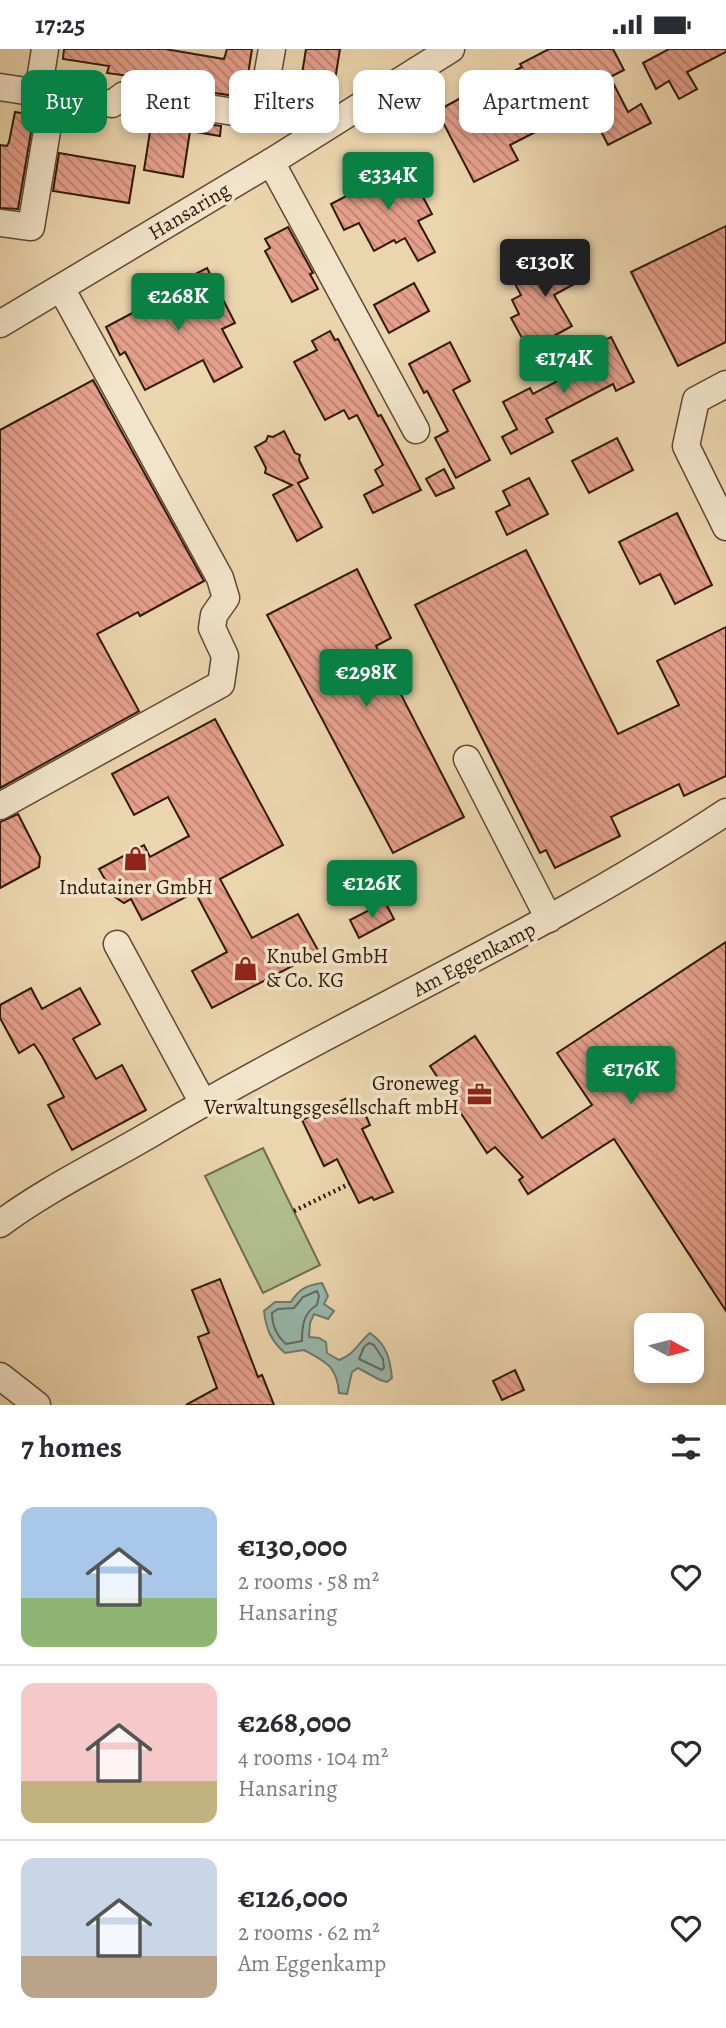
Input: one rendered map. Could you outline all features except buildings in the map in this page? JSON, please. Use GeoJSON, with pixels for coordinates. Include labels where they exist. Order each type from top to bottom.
{"type":"FeatureCollection","features":[{"type":"Feature","properties":{"kind":"street"},"geometry":{"type":"LineString","coordinates":[[45,49],[45,70]]}},
{"type":"Feature","properties":{"kind":"street"},"geometry":{"type":"LineString","coordinates":[[107,103],[112,104],[124,95],[260,116],[272,49]]}},
{"type":"Feature","properties":{"kind":"street","name":"Hansaring"},"geometry":{"type":"LineString","coordinates":[[0,324],[271,162],[451,49]]}},
{"type":"Feature","properties":{"kind":"street"},"geometry":{"type":"LineString","coordinates":[[0,86],[21,90]]}},
{"type":"Feature","properties":{"kind":"street"},"geometry":{"type":"LineString","coordinates":[[0,223],[31,227],[41,133]]}},
{"type":"Feature","properties":{"kind":"street"},"geometry":{"type":"LineString","coordinates":[[271,162],[416,430]]}},
{"type":"Feature","properties":{"kind":"street"},"geometry":{"type":"LineString","coordinates":[[0,806],[221,684],[226,656],[212,628],[214,615],[226,598],[220,578],[61,288]]}},
{"type":"Feature","properties":{"kind":"street"},"geometry":{"type":"LineString","coordinates":[[726,384],[696,400],[686,446],[726,527]]}},
{"type":"Feature","properties":{"kind":"street"},"geometry":{"type":"LineString","coordinates":[[467,759],[549,919]]}},
{"type":"Feature","properties":{"kind":"street","name":"Am Eggenkamp"},"geometry":{"type":"LineString","coordinates":[[0,1224],[204,1103],[549,919],[666,851],[726,812]]}},
{"type":"Feature","properties":{"kind":"street"},"geometry":{"type":"LineString","coordinates":[[117,944],[204,1103]]}},
{"type":"Feature","properties":{"kind":"street"},"geometry":{"type":"LineString","coordinates":[[0,1376],[37,1405]]}},
{"type":"Feature","properties":{"kind":"path"},"geometry":{"type":"LineString","coordinates":[[294,1211],[349,1184]]}},
{"type":"Feature","properties":{"kind":"green space"},"geometry":{"type":"Polygon","coordinates":[[[263,1148],[320,1265],[263,1293],[205,1176],[263,1148]]]}},
{"type":"Feature","properties":{"kind":"water"},"geometry":{"type":"Polygon","coordinates":[[[322,1283],[328,1296],[324,1304],[334,1311],[328,1319],[314,1314],[309,1337],[326,1342],[327,1353],[339,1360],[352,1352],[370,1333],[380,1342],[389,1359],[392,1378],[387,1382],[358,1368],[352,1372],[347,1394],[339,1393],[336,1377],[329,1366],[304,1350],[285,1353],[273,1339],[264,1311],[275,1302],[291,1302],[304,1288],[322,1283]]]}},
{"type":"Feature","properties":{"kind":"place","name":"Indutainer GmbH"},"geometry":{"type":"Point","coordinates":[136,858]}},
{"type":"Feature","properties":{"kind":"place","name":"Knubel GmbH & Co. KG"},"geometry":{"type":"Point","coordinates":[246,968]}},
{"type":"Feature","properties":{"kind":"place","name":"Groneweg Verwaltungsgesellschaft mbH"},"geometry":{"type":"Point","coordinates":[479,1095]}}]}
